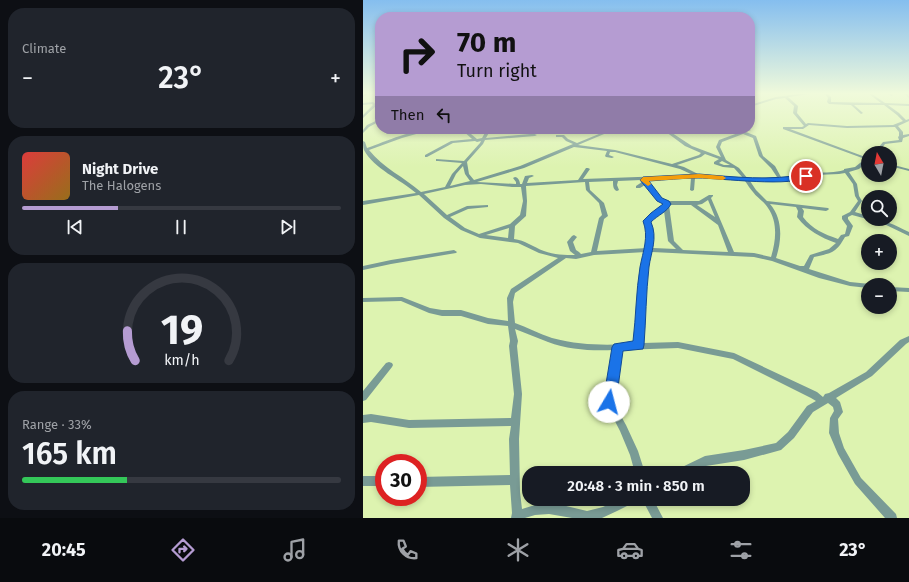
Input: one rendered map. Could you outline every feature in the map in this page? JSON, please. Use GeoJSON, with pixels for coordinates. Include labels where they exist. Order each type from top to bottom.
{"type":"FeatureCollection","features":[{"type":"Feature","properties":{"kind":"street"},"geometry":{"type":"LineString","coordinates":[[799,118],[805,125]]}},
{"type":"Feature","properties":{"kind":"street"},"geometry":{"type":"LineString","coordinates":[[861,156],[784,128],[803,128],[805,125],[847,127],[897,126],[907,121]]}},
{"type":"Feature","properties":{"kind":"street"},"geometry":{"type":"LineString","coordinates":[[363,132],[368,126],[375,122]]}},
{"type":"Feature","properties":{"kind":"street"},"geometry":{"type":"LineString","coordinates":[[882,146],[884,143],[901,141],[901,132],[897,126]]}},
{"type":"Feature","properties":{"kind":"street"},"geometry":{"type":"LineString","coordinates":[[366,150],[410,134]]}},
{"type":"Feature","properties":{"kind":"street"},"geometry":{"type":"LineString","coordinates":[[468,134],[477,141]]}},
{"type":"Feature","properties":{"kind":"street"},"geometry":{"type":"LineString","coordinates":[[447,188],[454,174],[483,142],[487,134]]}},
{"type":"Feature","properties":{"kind":"street"},"geometry":{"type":"LineString","coordinates":[[426,156],[452,142],[483,142],[535,135],[532,134]]}},
{"type":"Feature","properties":{"kind":"street"},"geometry":{"type":"LineString","coordinates":[[363,203],[420,194],[472,182],[522,167],[602,134]]}},
{"type":"Feature","properties":{"kind":"street"},"geometry":{"type":"LineString","coordinates":[[671,134],[682,142],[724,160],[735,167],[747,180],[754,191],[767,202],[776,217],[778,233],[777,249],[773,259]]}},
{"type":"Feature","properties":{"kind":"street"},"geometry":{"type":"LineString","coordinates":[[724,160],[718,147],[720,141],[741,134]]}},
{"type":"Feature","properties":{"kind":"street"},"geometry":{"type":"LineString","coordinates":[[747,134],[755,137],[761,156],[773,167],[780,179]]}},
{"type":"Feature","properties":{"kind":"street"},"geometry":{"type":"LineString","coordinates":[[900,138],[909,135]]}},
{"type":"Feature","properties":{"kind":"street"},"geometry":{"type":"LineString","coordinates":[[557,136],[563,136],[574,145],[592,145],[640,157],[688,171],[694,176]]}},
{"type":"Feature","properties":{"kind":"street"},"geometry":{"type":"LineString","coordinates":[[363,142],[366,150],[373,159],[420,194],[445,217],[463,229],[480,236],[511,239],[526,244],[541,252],[556,256],[579,256],[650,250],[731,253],[773,259],[828,278],[861,285]]}},
{"type":"Feature","properties":{"kind":"street"},"geometry":{"type":"LineString","coordinates":[[609,150],[607,156],[612,157]]}},
{"type":"Feature","properties":{"kind":"street"},"geometry":{"type":"LineString","coordinates":[[557,157],[560,152],[558,151]]}},
{"type":"Feature","properties":{"kind":"street"},"geometry":{"type":"LineString","coordinates":[[670,166],[691,160],[695,156],[700,156],[704,152]]}},
{"type":"Feature","properties":{"kind":"street"},"geometry":{"type":"LineString","coordinates":[[638,163],[640,157]]}},
{"type":"Feature","properties":{"kind":"street"},"geometry":{"type":"LineString","coordinates":[[438,160],[465,162]]}},
{"type":"Feature","properties":{"kind":"street"},"geometry":{"type":"LineString","coordinates":[[724,160],[716,163],[723,166],[735,167]]}},
{"type":"Feature","properties":{"kind":"street"},"geometry":{"type":"LineString","coordinates":[[465,162],[467,174],[472,182]]}},
{"type":"Feature","properties":{"kind":"street"},"geometry":{"type":"LineString","coordinates":[[472,182],[522,186],[587,181],[608,182],[616,180],[646,180],[660,177],[694,176],[747,180],[780,179],[839,173],[857,168],[861,165]]}},
{"type":"Feature","properties":{"kind":"street"},"geometry":{"type":"LineString","coordinates":[[897,167],[909,170]]}},
{"type":"Feature","properties":{"kind":"street"},"geometry":{"type":"LineString","coordinates":[[577,182],[588,169]]}},
{"type":"Feature","properties":{"kind":"street"},"geometry":{"type":"LineString","coordinates":[[800,268],[806,269],[812,256],[834,249],[843,236],[847,235],[850,226],[845,219],[845,216],[852,213],[860,201],[857,196],[855,184],[846,170]]}},
{"type":"Feature","properties":{"kind":"street"},"geometry":{"type":"LineString","coordinates":[[735,175],[743,175]]}},
{"type":"Feature","properties":{"kind":"street"},"geometry":{"type":"LineString","coordinates":[[522,186],[527,177],[532,176]]}},
{"type":"Feature","properties":{"kind":"street"},"geometry":{"type":"LineString","coordinates":[[681,182],[694,176]]}},
{"type":"Feature","properties":{"kind":"street"},"geometry":{"type":"LineString","coordinates":[[692,190],[694,176]]}},
{"type":"Feature","properties":{"kind":"street"},"geometry":{"type":"LineString","coordinates":[[555,177],[555,183]]}},
{"type":"Feature","properties":{"kind":"street"},"geometry":{"type":"LineString","coordinates":[[480,236],[512,225],[523,216],[525,201],[522,186],[515,178]]}},
{"type":"Feature","properties":{"kind":"street"},"geometry":{"type":"LineString","coordinates":[[616,180],[615,185],[617,190]]}},
{"type":"Feature","properties":{"kind":"street"},"geometry":{"type":"LineString","coordinates":[[638,188],[646,180]]}},
{"type":"Feature","properties":{"kind":"street"},"geometry":{"type":"LineString","coordinates":[[646,180],[660,200],[666,204],[703,202],[710,198],[731,253]]}},
{"type":"Feature","properties":{"kind":"street"},"geometry":{"type":"LineString","coordinates":[[587,181],[588,190],[601,203],[605,216],[603,218],[594,254]]}},
{"type":"Feature","properties":{"kind":"street"},"geometry":{"type":"LineString","coordinates":[[767,202],[827,209]]}},
{"type":"Feature","properties":{"kind":"street"},"geometry":{"type":"LineString","coordinates":[[692,203],[720,224]]}},
{"type":"Feature","properties":{"kind":"street"},"geometry":{"type":"LineString","coordinates":[[639,345],[645,266],[650,250],[649,227],[647,221],[666,204]]}},
{"type":"Feature","properties":{"kind":"street"},"geometry":{"type":"LineString","coordinates":[[666,204],[671,241],[682,252]]}},
{"type":"Feature","properties":{"kind":"street"},"geometry":{"type":"LineString","coordinates":[[445,217],[467,208],[486,206]]}},
{"type":"Feature","properties":{"kind":"street"},"geometry":{"type":"LineString","coordinates":[[798,206],[801,211],[801,217],[811,230],[840,242]]}},
{"type":"Feature","properties":{"kind":"street"},"geometry":{"type":"LineString","coordinates":[[852,213],[861,216]]}},
{"type":"Feature","properties":{"kind":"street"},"geometry":{"type":"LineString","coordinates":[[511,239],[512,225]]}},
{"type":"Feature","properties":{"kind":"street"},"geometry":{"type":"LineString","coordinates":[[892,226],[909,234]]}},
{"type":"Feature","properties":{"kind":"street"},"geometry":{"type":"LineString","coordinates":[[574,237],[570,242],[573,251],[579,256]]}},
{"type":"Feature","properties":{"kind":"street"},"geometry":{"type":"LineString","coordinates":[[363,268],[454,252]]}},
{"type":"Feature","properties":{"kind":"street"},"geometry":{"type":"LineString","coordinates":[[565,256],[513,291],[509,297],[512,316],[511,324],[514,341],[513,346],[518,394],[515,422],[515,480],[517,517],[527,511],[539,509],[571,512],[582,516],[602,514],[616,506]]}},
{"type":"Feature","properties":{"kind":"street"},"geometry":{"type":"LineString","coordinates":[[897,289],[909,290]]}},
{"type":"Feature","properties":{"kind":"street"},"geometry":{"type":"LineString","coordinates":[[363,300],[402,299],[429,310],[442,313],[461,313],[488,321],[511,324],[550,340],[596,348],[639,345],[678,345],[734,356],[814,395],[837,404],[839,412],[834,418],[834,433],[841,451],[858,481],[892,518]]}},
{"type":"Feature","properties":{"kind":"street"},"geometry":{"type":"LineString","coordinates":[[694,466],[705,461],[744,455],[778,447],[791,435],[810,408],[869,374],[903,342],[909,339]]}},
{"type":"Feature","properties":{"kind":"street"},"geometry":{"type":"LineString","coordinates":[[618,347],[609,402],[635,454],[638,466]]}},
{"type":"Feature","properties":{"kind":"street"},"geometry":{"type":"LineString","coordinates":[[363,397],[389,365]]}},
{"type":"Feature","properties":{"kind":"street"},"geometry":{"type":"LineString","coordinates":[[363,419],[371,418],[409,424],[515,422]]}},
{"type":"Feature","properties":{"kind":"street"},"geometry":{"type":"LineString","coordinates":[[427,482],[515,480]]}},
{"type":"Feature","properties":{"kind":"street"},"geometry":{"type":"LineString","coordinates":[[363,481],[375,481]]}},
{"type":"Feature","properties":{"kind":"street"},"geometry":{"type":"LineString","coordinates":[[651,506],[657,518]]}},
{"type":"Feature","properties":{"kind":"slow traffic"},"geometry":{"type":"LineString","coordinates":[[648,184],[643,180],[699,176],[723,178]]}},
{"type":"Feature","properties":{"kind":"route"},"geometry":{"type":"LineString","coordinates":[[609,402],[618,347],[639,345],[645,266],[650,250],[649,227],[647,221],[650,217],[665,208],[667,204],[660,200],[647,182],[643,180],[699,176],[747,180],[795,178],[806,176]]}}]}
